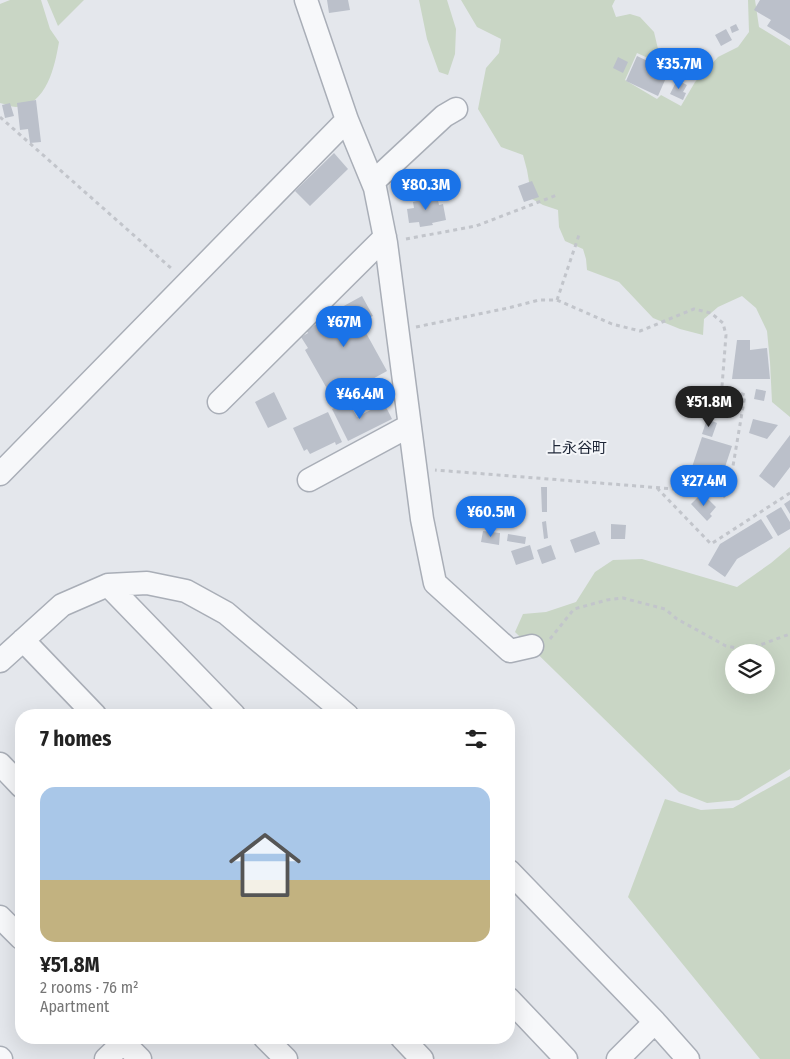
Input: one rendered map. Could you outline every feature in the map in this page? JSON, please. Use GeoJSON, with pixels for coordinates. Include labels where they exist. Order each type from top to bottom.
{"type":"FeatureCollection","features":[{"type":"Feature","properties":{"kind":"street"},"geometry":{"type":"LineString","coordinates":[[306,0],[347,120],[373,182],[385,240],[422,519],[435,583],[510,651],[532,646]]}},
{"type":"Feature","properties":{"kind":"street"},"geometry":{"type":"LineString","coordinates":[[373,182],[444,116],[456,108]]}},
{"type":"Feature","properties":{"kind":"street"},"geometry":{"type":"LineString","coordinates":[[0,474],[347,120]]}},
{"type":"Feature","properties":{"kind":"street"},"geometry":{"type":"LineString","coordinates":[[219,402],[385,240]]}},
{"type":"Feature","properties":{"kind":"street"},"geometry":{"type":"LineString","coordinates":[[309,480],[409,426]]}},
{"type":"Feature","properties":{"kind":"street"},"geometry":{"type":"LineString","coordinates":[[0,661],[62,605],[108,586],[147,583],[186,591],[226,614],[340,709]]}},
{"type":"Feature","properties":{"kind":"street"},"geometry":{"type":"LineString","coordinates":[[108,586],[228,709]]}},
{"type":"Feature","properties":{"kind":"street"},"geometry":{"type":"LineString","coordinates":[[23,640],[89,709]]}},
{"type":"Feature","properties":{"kind":"street"},"geometry":{"type":"LineString","coordinates":[[0,764],[15,780]]}},
{"type":"Feature","properties":{"kind":"street"},"geometry":{"type":"LineString","coordinates":[[515,877],[655,1022],[688,1059]]}},
{"type":"Feature","properties":{"kind":"street"},"geometry":{"type":"LineString","coordinates":[[0,917],[15,932]]}},
{"type":"Feature","properties":{"kind":"street"},"geometry":{"type":"LineString","coordinates":[[515,1005],[566,1059]]}},
{"type":"Feature","properties":{"kind":"street"},"geometry":{"type":"LineString","coordinates":[[618,1059],[655,1022]]}},
{"type":"Feature","properties":{"kind":"street"},"geometry":{"type":"LineString","coordinates":[[106,1059],[120,1044]]}},
{"type":"Feature","properties":{"kind":"street"},"geometry":{"type":"LineString","coordinates":[[128,1044],[140,1059]]}},
{"type":"Feature","properties":{"kind":"street"},"geometry":{"type":"LineString","coordinates":[[271,1044],[286,1059]]}},
{"type":"Feature","properties":{"kind":"street"},"geometry":{"type":"LineString","coordinates":[[408,1044],[422,1059]]}},
{"type":"Feature","properties":{"kind":"path"},"geometry":{"type":"LineString","coordinates":[[0,117],[188,282]]}},
{"type":"Feature","properties":{"kind":"path"},"geometry":{"type":"LineString","coordinates":[[385,240],[476,226],[557,195]]}},
{"type":"Feature","properties":{"kind":"path"},"geometry":{"type":"LineString","coordinates":[[557,300],[580,232]]}},
{"type":"Feature","properties":{"kind":"path"},"geometry":{"type":"LineString","coordinates":[[397,330],[508,308],[538,300],[557,300],[612,324],[640,331],[694,309],[711,312],[723,323],[726,335],[722,386],[746,395],[733,466],[725,479],[712,488],[700,491],[415,468]]}},
{"type":"Feature","properties":{"kind":"path"},"geometry":{"type":"LineString","coordinates":[[657,488],[711,544],[790,493]]}},
{"type":"Feature","properties":{"kind":"path"},"geometry":{"type":"LineString","coordinates":[[532,646],[535,654],[541,652],[574,609],[607,600],[624,598],[666,609],[677,619],[726,646],[743,649],[760,646],[790,634]]}},
{"type":"Feature","properties":{"kind":"green space"},"geometry":{"type":"Polygon","coordinates":[[[10,0],[41,0],[50,29],[59,42],[48,83],[35,100],[27,105],[16,107],[0,103],[0,4],[10,0]]]}},
{"type":"Feature","properties":{"kind":"green space"},"geometry":{"type":"Polygon","coordinates":[[[47,0],[84,0],[58,26],[47,0]]]}},
{"type":"Feature","properties":{"kind":"green space"},"geometry":{"type":"Polygon","coordinates":[[[419,0],[447,0],[456,29],[455,54],[448,75],[439,72],[427,39],[419,0]]]}},
{"type":"Feature","properties":{"kind":"green space"},"geometry":{"type":"Polygon","coordinates":[[[461,0],[615,0],[612,6],[616,17],[630,14],[640,17],[654,32],[658,49],[648,58],[637,53],[625,80],[657,99],[661,95],[681,106],[695,82],[718,57],[738,47],[749,32],[748,0],[755,0],[759,27],[790,46],[790,417],[772,402],[767,331],[756,308],[742,296],[718,307],[704,319],[703,335],[680,329],[653,318],[619,282],[587,270],[583,249],[565,241],[559,227],[558,210],[532,199],[523,155],[501,147],[478,109],[486,68],[499,53],[501,39],[477,27],[461,0]]]}},
{"type":"Feature","properties":{"kind":"green space"},"geometry":{"type":"Polygon","coordinates":[[[790,547],[790,769],[739,800],[707,803],[679,792],[515,632],[523,614],[546,612],[576,602],[595,572],[613,560],[642,559],[737,587],[790,547]]]}},
{"type":"Feature","properties":{"kind":"green space"},"geometry":{"type":"Polygon","coordinates":[[[790,776],[790,1059],[760,1059],[628,897],[665,799],[701,810],[733,808],[790,776]]]}},
{"type":"Feature","properties":{"kind":"building"},"geometry":{"type":"Polygon","coordinates":[[[327,0],[348,0],[350,10],[329,13],[327,0]]]}},
{"type":"Feature","properties":{"kind":"building"},"geometry":{"type":"Polygon","coordinates":[[[760,0],[790,0],[790,40],[767,26],[771,20],[754,10],[760,0]]]}},
{"type":"Feature","properties":{"kind":"building"},"geometry":{"type":"Polygon","coordinates":[[[736,24],[739,30],[732,33],[730,27],[736,24]]]}},
{"type":"Feature","properties":{"kind":"building"},"geometry":{"type":"Polygon","coordinates":[[[726,29],[732,40],[721,46],[715,35],[726,29]]]}},
{"type":"Feature","properties":{"kind":"building"},"geometry":{"type":"Polygon","coordinates":[[[637,56],[669,71],[658,96],[626,81],[637,56]]]}},
{"type":"Feature","properties":{"kind":"building"},"geometry":{"type":"Polygon","coordinates":[[[618,57],[628,62],[623,73],[613,68],[618,57]]]}},
{"type":"Feature","properties":{"kind":"building"},"geometry":{"type":"Polygon","coordinates":[[[677,80],[687,85],[683,92],[686,93],[683,100],[670,94],[677,80]]]}},
{"type":"Feature","properties":{"kind":"building"},"geometry":{"type":"Polygon","coordinates":[[[36,100],[41,142],[30,143],[28,129],[20,130],[17,103],[36,100]]]}},
{"type":"Feature","properties":{"kind":"building"},"geometry":{"type":"Polygon","coordinates":[[[10,103],[14,116],[5,118],[2,105],[10,103]]]}},
{"type":"Feature","properties":{"kind":"building"},"geometry":{"type":"Polygon","coordinates":[[[334,153],[348,169],[310,206],[295,191],[334,153]]]}},
{"type":"Feature","properties":{"kind":"building"},"geometry":{"type":"Polygon","coordinates":[[[532,181],[539,197],[524,202],[518,186],[532,181]]]}},
{"type":"Feature","properties":{"kind":"building"},"geometry":{"type":"Polygon","coordinates":[[[426,192],[427,197],[437,195],[439,205],[443,204],[446,220],[420,227],[419,222],[409,223],[407,209],[414,208],[413,202],[417,201],[416,194],[426,192]]]}},
{"type":"Feature","properties":{"kind":"building"},"geometry":{"type":"Polygon","coordinates":[[[362,296],[373,316],[360,322],[387,371],[358,387],[354,381],[330,394],[305,350],[308,348],[301,337],[308,333],[306,330],[322,321],[320,319],[362,296]]]}},
{"type":"Feature","properties":{"kind":"building"},"geometry":{"type":"Polygon","coordinates":[[[737,340],[750,340],[750,350],[767,348],[770,379],[732,379],[737,340]]]}},
{"type":"Feature","properties":{"kind":"building"},"geometry":{"type":"Polygon","coordinates":[[[756,389],[766,391],[764,401],[754,399],[756,389]]]}},
{"type":"Feature","properties":{"kind":"building"},"geometry":{"type":"Polygon","coordinates":[[[274,392],[287,419],[268,428],[255,402],[274,392]]]}},
{"type":"Feature","properties":{"kind":"building"},"geometry":{"type":"Polygon","coordinates":[[[348,401],[357,417],[384,403],[392,419],[348,441],[332,409],[348,401]]]}},
{"type":"Feature","properties":{"kind":"building"},"geometry":{"type":"Polygon","coordinates":[[[328,412],[342,442],[336,445],[335,442],[310,454],[307,449],[304,451],[293,428],[328,412]]]}},
{"type":"Feature","properties":{"kind":"building"},"geometry":{"type":"Polygon","coordinates":[[[707,419],[717,423],[712,437],[702,434],[707,419]]]}},
{"type":"Feature","properties":{"kind":"building"},"geometry":{"type":"Polygon","coordinates":[[[753,419],[778,425],[767,439],[749,433],[753,419]]]}},
{"type":"Feature","properties":{"kind":"building"},"geometry":{"type":"Polygon","coordinates":[[[790,435],[790,467],[774,488],[759,476],[790,435]]]}},
{"type":"Feature","properties":{"kind":"building"},"geometry":{"type":"Polygon","coordinates":[[[702,437],[732,446],[722,476],[712,473],[709,482],[697,485],[687,482],[702,437]]]}},
{"type":"Feature","properties":{"kind":"building"},"geometry":{"type":"Polygon","coordinates":[[[729,485],[733,490],[724,498],[717,490],[729,485]]]}},
{"type":"Feature","properties":{"kind":"building"},"geometry":{"type":"Polygon","coordinates":[[[541,487],[547,487],[547,512],[542,512],[541,487]]]}},
{"type":"Feature","properties":{"kind":"building"},"geometry":{"type":"Polygon","coordinates":[[[702,493],[716,507],[710,514],[712,516],[707,521],[691,504],[702,493]]]}},
{"type":"Feature","properties":{"kind":"building"},"geometry":{"type":"Polygon","coordinates":[[[790,500],[790,514],[784,504],[790,500]]]}},
{"type":"Feature","properties":{"kind":"building"},"geometry":{"type":"Polygon","coordinates":[[[781,507],[790,522],[790,529],[778,536],[766,516],[781,507]]]}},
{"type":"Feature","properties":{"kind":"building"},"geometry":{"type":"Polygon","coordinates":[[[761,519],[773,538],[737,559],[725,577],[708,565],[720,544],[761,519]]]}},
{"type":"Feature","properties":{"kind":"building"},"geometry":{"type":"Polygon","coordinates":[[[546,521],[548,538],[544,539],[542,522],[546,521]]]}},
{"type":"Feature","properties":{"kind":"building"},"geometry":{"type":"Polygon","coordinates":[[[611,524],[626,525],[625,539],[611,539],[611,524]]]}},
{"type":"Feature","properties":{"kind":"building"},"geometry":{"type":"Polygon","coordinates":[[[483,531],[500,533],[499,545],[481,542],[483,531]]]}},
{"type":"Feature","properties":{"kind":"building"},"geometry":{"type":"Polygon","coordinates":[[[595,531],[600,544],[575,553],[570,540],[595,531]]]}},
{"type":"Feature","properties":{"kind":"building"},"geometry":{"type":"Polygon","coordinates":[[[508,534],[526,537],[525,544],[507,541],[508,534]]]}},
{"type":"Feature","properties":{"kind":"building"},"geometry":{"type":"Polygon","coordinates":[[[530,545],[534,559],[516,565],[511,551],[530,545]]]}},
{"type":"Feature","properties":{"kind":"building"},"geometry":{"type":"Polygon","coordinates":[[[551,545],[556,559],[542,564],[537,550],[551,545]]]}},
{"type":"Feature","properties":{"kind":"district","name":"上永谷町"},"geometry":{"type":"Point","coordinates":[577,448]}}]}
